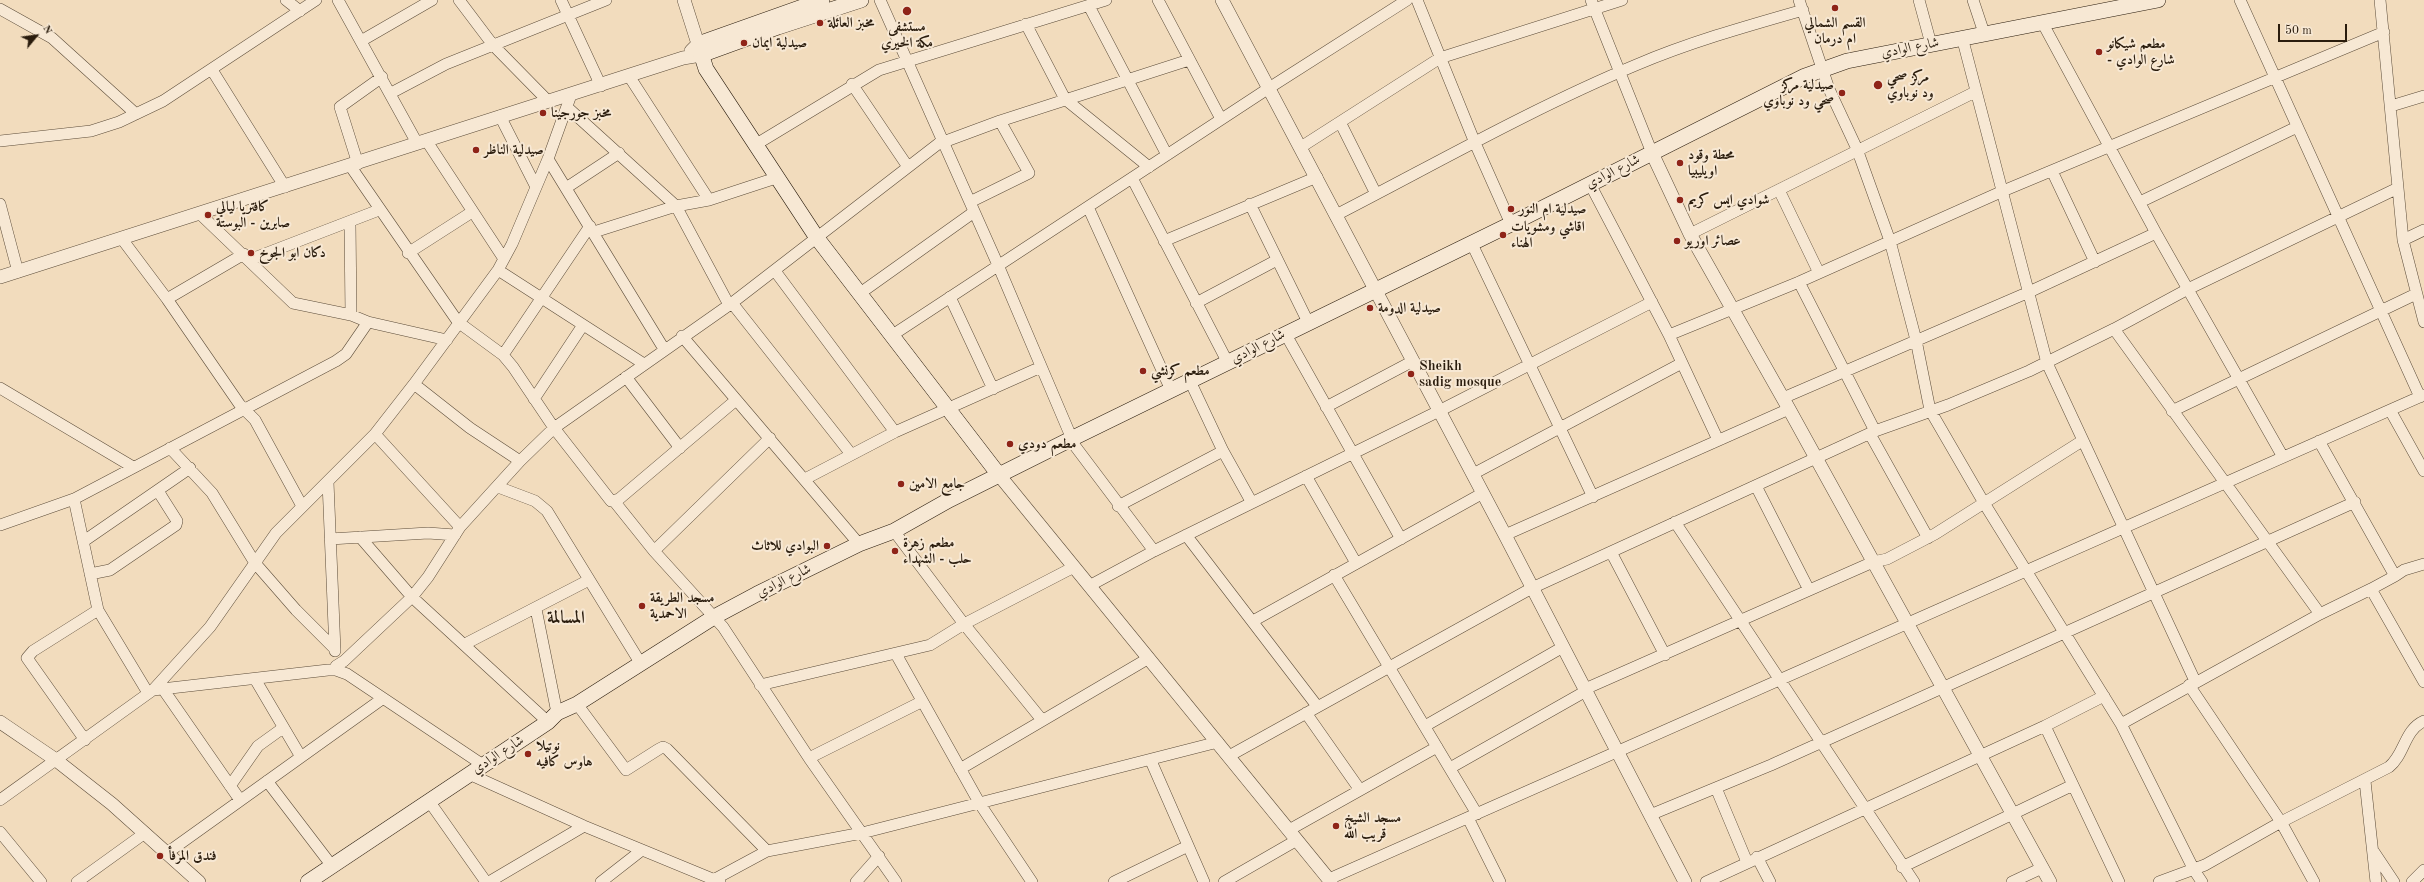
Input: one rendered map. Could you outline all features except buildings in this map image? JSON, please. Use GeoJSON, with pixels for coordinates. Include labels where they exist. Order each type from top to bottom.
{"type":"FeatureCollection","features":[{"type":"Feature","properties":{"kind":"main road"},"geometry":{"type":"LineString","coordinates":[[700,50],[822,0]]}},
{"type":"Feature","properties":{"kind":"main road"},"geometry":{"type":"LineString","coordinates":[[700,50],[861,0]]}},
{"type":"Feature","properties":{"kind":"main road","name":"شارع الوادي"},"geometry":{"type":"LineString","coordinates":[[308,882],[552,718],[577,704],[714,617],[859,544],[894,531],[949,500],[1071,439],[1471,242],[1511,224],[1823,69],[1847,61],[1962,37],[2158,0]]}},
{"type":"Feature","properties":{"kind":"main road"},"geometry":{"type":"LineString","coordinates":[[700,50],[708,74],[817,238],[891,336],[1000,475]]}},
{"type":"Feature","properties":{"kind":"street"},"geometry":{"type":"LineString","coordinates":[[286,0],[300,11]]}},
{"type":"Feature","properties":{"kind":"street"},"geometry":{"type":"LineString","coordinates":[[0,141],[92,131],[136,114],[163,101],[212,70],[316,0]]}},
{"type":"Feature","properties":{"kind":"street"},"geometry":{"type":"LineString","coordinates":[[338,0],[421,142],[504,259]]}},
{"type":"Feature","properties":{"kind":"street"},"geometry":{"type":"LineString","coordinates":[[361,40],[432,0]]}},
{"type":"Feature","properties":{"kind":"street"},"geometry":{"type":"LineString","coordinates":[[459,0],[493,45],[548,101]]}},
{"type":"Feature","properties":{"kind":"street"},"geometry":{"type":"LineString","coordinates":[[561,0],[601,86]]}},
{"type":"Feature","properties":{"kind":"street"},"geometry":{"type":"LineString","coordinates":[[391,93],[434,70],[606,0]]}},
{"type":"Feature","properties":{"kind":"street"},"geometry":{"type":"LineString","coordinates":[[0,277],[354,165],[500,116],[601,86],[683,58],[700,50],[684,0]]}},
{"type":"Feature","properties":{"kind":"street"},"geometry":{"type":"LineString","coordinates":[[880,0],[998,265],[1071,439],[1083,459],[1154,551]]}},
{"type":"Feature","properties":{"kind":"street"},"geometry":{"type":"LineString","coordinates":[[755,145],[852,84],[879,70],[1106,0]]}},
{"type":"Feature","properties":{"kind":"street"},"geometry":{"type":"LineString","coordinates":[[1158,0],[1221,119]]}},
{"type":"Feature","properties":{"kind":"street"},"geometry":{"type":"LineString","coordinates":[[1222,0],[1483,493],[1685,882]]}},
{"type":"Feature","properties":{"kind":"street"},"geometry":{"type":"LineString","coordinates":[[891,336],[1221,119],[1407,0]]}},
{"type":"Feature","properties":{"kind":"street"},"geometry":{"type":"LineString","coordinates":[[1417,0],[1475,143],[1511,224]]}},
{"type":"Feature","properties":{"kind":"street"},"geometry":{"type":"LineString","coordinates":[[1301,147],[1440,58],[1592,4],[1622,0]]}},
{"type":"Feature","properties":{"kind":"street"},"geometry":{"type":"LineString","coordinates":[[1919,0],[1931,44]]}},
{"type":"Feature","properties":{"kind":"street"},"geometry":{"type":"LineString","coordinates":[[1973,0],[1984,33]]}},
{"type":"Feature","properties":{"kind":"street"},"geometry":{"type":"LineString","coordinates":[[1000,475],[1330,880],[1780,681],[1906,622],[2026,571],[2422,396],[2273,77],[2240,0]]}},
{"type":"Feature","properties":{"kind":"street"},"geometry":{"type":"LineString","coordinates":[[2380,0],[2392,106],[2403,240],[2424,322]]}},
{"type":"Feature","properties":{"kind":"street"},"geometry":{"type":"LineString","coordinates":[[1592,4],[1652,153],[1690,234],[1786,403],[2011,814],[2050,882]]}},
{"type":"Feature","properties":{"kind":"street"},"geometry":{"type":"LineString","coordinates":[[1336,215],[1475,143],[1619,72],[1726,34],[1801,5],[1829,89],[1857,149],[1890,240],[1916,340],[1930,410],[1984,503],[2121,724],[2194,870],[2202,882]]}},
{"type":"Feature","properties":{"kind":"street"},"geometry":{"type":"LineString","coordinates":[[1089,6],[1167,155]]}},
{"type":"Feature","properties":{"kind":"street"},"geometry":{"type":"LineString","coordinates":[[0,9],[52,38],[136,114]]}},
{"type":"Feature","properties":{"kind":"street"},"geometry":{"type":"LineString","coordinates":[[2042,22],[2156,233],[2240,378],[2282,458]]}},
{"type":"Feature","properties":{"kind":"street"},"geometry":{"type":"LineString","coordinates":[[1026,24],[1065,99],[1149,167]]}},
{"type":"Feature","properties":{"kind":"street"},"geometry":{"type":"LineString","coordinates":[[1669,335],[1799,282],[1890,240],[2003,191],[2110,148],[2273,77],[2384,32]]}},
{"type":"Feature","properties":{"kind":"street"},"geometry":{"type":"LineString","coordinates":[[1962,37],[1975,92],[2003,191],[2047,363],[2154,595],[2192,683],[2281,822],[2314,882]]}},
{"type":"Feature","properties":{"kind":"street"},"geometry":{"type":"LineString","coordinates":[[154,691],[336,668],[412,597],[428,577],[458,531],[520,461],[554,428],[775,271],[943,141],[1065,99],[1128,82],[1189,60]]}},
{"type":"Feature","properties":{"kind":"street"},"geometry":{"type":"LineString","coordinates":[[212,70],[285,187]]}},
{"type":"Feature","properties":{"kind":"street"},"geometry":{"type":"LineString","coordinates":[[629,76],[709,200]]}},
{"type":"Feature","properties":{"kind":"street"},"geometry":{"type":"LineString","coordinates":[[382,77],[340,107],[354,165],[379,210],[458,322],[503,356],[513,367],[554,428],[608,498],[614,501],[654,551],[723,627],[809,758],[896,882]]}},
{"type":"Feature","properties":{"kind":"street"},"geometry":{"type":"LineString","coordinates":[[852,84],[908,167]]}},
{"type":"Feature","properties":{"kind":"street"},"geometry":{"type":"LineString","coordinates":[[1690,234],[1857,149],[1975,92]]}},
{"type":"Feature","properties":{"kind":"street"},"geometry":{"type":"LineString","coordinates":[[0,800],[154,691],[210,626],[276,533],[375,434],[498,270],[548,159],[568,108],[571,95]]}},
{"type":"Feature","properties":{"kind":"street"},"geometry":{"type":"LineString","coordinates":[[2392,106],[2424,96]]}},
{"type":"Feature","properties":{"kind":"street"},"geometry":{"type":"LineString","coordinates":[[568,108],[676,206],[730,304],[851,454]]}},
{"type":"Feature","properties":{"kind":"street"},"geometry":{"type":"LineString","coordinates":[[500,116],[535,185]]}},
{"type":"Feature","properties":{"kind":"street"},"geometry":{"type":"LineString","coordinates":[[970,202],[1029,173],[1000,121]]}},
{"type":"Feature","properties":{"kind":"street"},"geometry":{"type":"LineString","coordinates":[[1340,122],[1376,194]]}},
{"type":"Feature","properties":{"kind":"street"},"geometry":{"type":"LineString","coordinates":[[2140,202],[2297,127]]}},
{"type":"Feature","properties":{"kind":"street"},"geometry":{"type":"LineString","coordinates":[[566,188],[619,153]]}},
{"type":"Feature","properties":{"kind":"street"},"geometry":{"type":"LineString","coordinates":[[548,159],[664,349]]}},
{"type":"Feature","properties":{"kind":"street"},"geometry":{"type":"LineString","coordinates":[[2052,171],[2095,262]]}},
{"type":"Feature","properties":{"kind":"street"},"geometry":{"type":"LineString","coordinates":[[1164,241],[1317,177]]}},
{"type":"Feature","properties":{"kind":"street"},"geometry":{"type":"LineString","coordinates":[[503,356],[542,298],[592,229],[676,206],[709,200],[776,178]]}},
{"type":"Feature","properties":{"kind":"street"},"geometry":{"type":"LineString","coordinates":[[1132,178],[1228,362]]}},
{"type":"Feature","properties":{"kind":"street"},"geometry":{"type":"LineString","coordinates":[[1590,184],[1669,335],[1718,440]]}},
{"type":"Feature","properties":{"kind":"street"},"geometry":{"type":"LineString","coordinates":[[1229,756],[1317,706],[1391,668],[1532,588],[1872,433],[1930,410],[1948,405],[2047,363],[2114,330],[2188,290],[2398,188]]}},
{"type":"Feature","properties":{"kind":"street"},"geometry":{"type":"LineString","coordinates":[[1779,190],[1819,273]]}},
{"type":"Feature","properties":{"kind":"street"},"geometry":{"type":"LineString","coordinates":[[0,204],[18,272]]}},
{"type":"Feature","properties":{"kind":"street"},"geometry":{"type":"LineString","coordinates":[[1250,204],[1308,322]]}},
{"type":"Feature","properties":{"kind":"street"},"geometry":{"type":"LineString","coordinates":[[1088,207],[1171,390]]}},
{"type":"Feature","properties":{"kind":"street"},"geometry":{"type":"LineString","coordinates":[[167,299],[247,257],[350,222],[379,210]]}},
{"type":"Feature","properties":{"kind":"street"},"geometry":{"type":"LineString","coordinates":[[408,253],[472,212]]}},
{"type":"Feature","properties":{"kind":"street"},"geometry":{"type":"LineString","coordinates":[[859,294],[974,212]]}},
{"type":"Feature","properties":{"kind":"street"},"geometry":{"type":"LineString","coordinates":[[199,213],[247,257],[293,303],[351,315],[368,322],[447,340]]}},
{"type":"Feature","properties":{"kind":"street"},"geometry":{"type":"LineString","coordinates":[[350,222],[351,315]]}},
{"type":"Feature","properties":{"kind":"street"},"geometry":{"type":"LineString","coordinates":[[2403,240],[2424,230]]}},
{"type":"Feature","properties":{"kind":"street"},"geometry":{"type":"LineString","coordinates":[[1505,535],[1718,440],[1844,371],[2029,292],[2156,233]]}},
{"type":"Feature","properties":{"kind":"street"},"geometry":{"type":"LineString","coordinates":[[122,239],[167,299],[245,410],[254,420],[302,506]]}},
{"type":"Feature","properties":{"kind":"street"},"geometry":{"type":"LineString","coordinates":[[1471,242],[1528,364],[1593,497]]}},
{"type":"Feature","properties":{"kind":"street"},"geometry":{"type":"LineString","coordinates":[[1196,302],[1277,260]]}},
{"type":"Feature","properties":{"kind":"street"},"geometry":{"type":"LineString","coordinates":[[498,270],[644,364]]}},
{"type":"Feature","properties":{"kind":"street"},"geometry":{"type":"LineString","coordinates":[[775,271],[895,432]]}},
{"type":"Feature","properties":{"kind":"street"},"geometry":{"type":"LineString","coordinates":[[1799,282],[1844,371],[1872,433],[1928,538]]}},
{"type":"Feature","properties":{"kind":"street"},"geometry":{"type":"LineString","coordinates":[[2172,411],[2416,294]]}},
{"type":"Feature","properties":{"kind":"street"},"geometry":{"type":"LineString","coordinates":[[950,297],[993,389]]}},
{"type":"Feature","properties":{"kind":"street"},"geometry":{"type":"LineString","coordinates":[[1089,586],[1186,534],[1353,454],[1652,302]]}},
{"type":"Feature","properties":{"kind":"street"},"geometry":{"type":"LineString","coordinates":[[0,525],[74,499],[343,357],[368,322]]}},
{"type":"Feature","properties":{"kind":"street"},"geometry":{"type":"LineString","coordinates":[[534,399],[583,325]]}},
{"type":"Feature","properties":{"kind":"street"},"geometry":{"type":"LineString","coordinates":[[2114,330],[2224,484],[2320,614]]}},
{"type":"Feature","properties":{"kind":"street"},"geometry":{"type":"LineString","coordinates":[[1285,334],[1401,539]]}},
{"type":"Feature","properties":{"kind":"street"},"geometry":{"type":"LineString","coordinates":[[682,336],[859,544]]}},
{"type":"Feature","properties":{"kind":"street"},"geometry":{"type":"LineString","coordinates":[[1326,407],[1413,361]]}},
{"type":"Feature","properties":{"kind":"street"},"geometry":{"type":"LineString","coordinates":[[1473,474],[1682,363]]}},
{"type":"Feature","properties":{"kind":"street"},"geometry":{"type":"LineString","coordinates":[[805,479],[895,432],[1041,367]]}},
{"type":"Feature","properties":{"kind":"street"},"geometry":{"type":"LineString","coordinates":[[626,377],[680,448]]}},
{"type":"Feature","properties":{"kind":"street"},"geometry":{"type":"LineString","coordinates":[[1190,381],[1223,451],[1252,503]]}},
{"type":"Feature","properties":{"kind":"street"},"geometry":{"type":"LineString","coordinates":[[414,384],[470,428],[520,461]]}},
{"type":"Feature","properties":{"kind":"street"},"geometry":{"type":"LineString","coordinates":[[0,388],[133,467]]}},
{"type":"Feature","properties":{"kind":"street"},"geometry":{"type":"LineString","coordinates":[[614,501],[680,448],[736,400]]}},
{"type":"Feature","properties":{"kind":"street"},"geometry":{"type":"LineString","coordinates":[[2390,410],[2424,471]]}},
{"type":"Feature","properties":{"kind":"street"},"geometry":{"type":"LineString","coordinates":[[375,434],[458,531]]}},
{"type":"Feature","properties":{"kind":"street"},"geometry":{"type":"LineString","coordinates":[[654,551],[770,438]]}},
{"type":"Feature","properties":{"kind":"street"},"geometry":{"type":"LineString","coordinates":[[1450,768],[1586,690],[1808,590],[1874,562],[1887,560],[1928,538],[2082,441]]}},
{"type":"Feature","properties":{"kind":"street"},"geometry":{"type":"LineString","coordinates":[[2319,441],[2355,502],[2395,576]]}},
{"type":"Feature","properties":{"kind":"street"},"geometry":{"type":"LineString","coordinates":[[170,448],[212,493],[254,563],[296,610],[335,649]]}},
{"type":"Feature","properties":{"kind":"street"},"geometry":{"type":"LineString","coordinates":[[1118,506],[1223,451]]}},
{"type":"Feature","properties":{"kind":"street"},"geometry":{"type":"LineString","coordinates":[[84,541],[190,468]]}},
{"type":"Feature","properties":{"kind":"street"},"geometry":{"type":"LineString","coordinates":[[1306,476],[1356,563]]}},
{"type":"Feature","properties":{"kind":"street"},"geometry":{"type":"LineString","coordinates":[[328,482],[336,668]]}},
{"type":"Feature","properties":{"kind":"street"},"geometry":{"type":"LineString","coordinates":[[1756,486],[1808,590]]}},
{"type":"Feature","properties":{"kind":"street"},"geometry":{"type":"LineString","coordinates":[[498,487],[541,505],[641,664]]}},
{"type":"Feature","properties":{"kind":"street"},"geometry":{"type":"LineString","coordinates":[[90,574],[110,570],[176,525],[177,521],[158,491]]}},
{"type":"Feature","properties":{"kind":"street"},"geometry":{"type":"LineString","coordinates":[[1253,621],[1483,493]]}},
{"type":"Feature","properties":{"kind":"street"},"geometry":{"type":"LineString","coordinates":[[74,499],[98,610],[154,691],[240,800]]}},
{"type":"Feature","properties":{"kind":"street"},"geometry":{"type":"LineString","coordinates":[[1650,815],[1716,788],[2154,595],[2355,502]]}},
{"type":"Feature","properties":{"kind":"street"},"geometry":{"type":"LineString","coordinates":[[1675,522],[1866,808],[1902,867],[1914,882]]}},
{"type":"Feature","properties":{"kind":"street"},"geometry":{"type":"LineString","coordinates":[[330,538],[458,531]]}},
{"type":"Feature","properties":{"kind":"street"},"geometry":{"type":"LineString","coordinates":[[894,531],[964,624],[1042,720]]}},
{"type":"Feature","properties":{"kind":"street"},"geometry":{"type":"LineString","coordinates":[[1186,534],[1317,706]]}},
{"type":"Feature","properties":{"kind":"street"},"geometry":{"type":"LineString","coordinates":[[360,537],[412,597],[464,644],[552,718]]}},
{"type":"Feature","properties":{"kind":"street"},"geometry":{"type":"LineString","coordinates":[[1611,552],[1664,655]]}},
{"type":"Feature","properties":{"kind":"street"},"geometry":{"type":"LineString","coordinates":[[2121,724],[2192,683],[2320,614],[2371,589],[2404,570],[2424,564]]}},
{"type":"Feature","properties":{"kind":"street"},"geometry":{"type":"LineString","coordinates":[[760,685],[930,645],[964,624],[1074,567]]}},
{"type":"Feature","properties":{"kind":"street"},"geometry":{"type":"LineString","coordinates":[[1334,575],[1450,768],[1473,816],[1500,882]]}},
{"type":"Feature","properties":{"kind":"street"},"geometry":{"type":"LineString","coordinates":[[464,644],[536,609],[589,580]]}},
{"type":"Feature","properties":{"kind":"street"},"geometry":{"type":"LineString","coordinates":[[2371,589],[2424,682]]}},
{"type":"Feature","properties":{"kind":"street"},"geometry":{"type":"LineString","coordinates":[[536,609],[552,718]]}},
{"type":"Feature","properties":{"kind":"street"},"geometry":{"type":"LineString","coordinates":[[85,740],[27,658],[33,651],[98,610]]}},
{"type":"Feature","properties":{"kind":"street"},"geometry":{"type":"LineString","coordinates":[[1425,726],[1563,648]]}},
{"type":"Feature","properties":{"kind":"street"},"geometry":{"type":"LineString","coordinates":[[896,654],[980,804],[1032,882]]}},
{"type":"Feature","properties":{"kind":"street"},"geometry":{"type":"LineString","coordinates":[[960,769],[1149,658]]}},
{"type":"Feature","properties":{"kind":"street"},"geometry":{"type":"LineString","coordinates":[[336,668],[482,765]]}},
{"type":"Feature","properties":{"kind":"street"},"geometry":{"type":"LineString","coordinates":[[255,679],[301,757]]}},
{"type":"Feature","properties":{"kind":"street"},"geometry":{"type":"LineString","coordinates":[[1706,882],[1746,862],[1980,757],[2104,696]]}},
{"type":"Feature","properties":{"kind":"street"},"geometry":{"type":"LineString","coordinates":[[167,853],[382,699]]}},
{"type":"Feature","properties":{"kind":"street"},"geometry":{"type":"LineString","coordinates":[[809,758],[922,702]]}},
{"type":"Feature","properties":{"kind":"street"},"geometry":{"type":"LineString","coordinates":[[577,704],[622,768],[626,770],[629,769],[659,749],[663,747],[667,749],[767,851]]}},
{"type":"Feature","properties":{"kind":"street"},"geometry":{"type":"LineString","coordinates":[[1306,713],[1360,790]]}},
{"type":"Feature","properties":{"kind":"street"},"geometry":{"type":"LineString","coordinates":[[2159,882],[2194,870],[2281,822],[2365,781],[2395,762],[2409,735],[2414,728],[2424,721]]}},
{"type":"Feature","properties":{"kind":"street"},"geometry":{"type":"LineString","coordinates":[[0,722],[56,760],[145,833],[199,882]]}},
{"type":"Feature","properties":{"kind":"street"},"geometry":{"type":"LineString","coordinates":[[2045,726],[2119,882]]}},
{"type":"Feature","properties":{"kind":"street"},"geometry":{"type":"LineString","coordinates":[[230,786],[258,746],[283,728]]}},
{"type":"Feature","properties":{"kind":"street"},"geometry":{"type":"LineString","coordinates":[[469,774],[584,826],[718,881],[767,851],[862,832],[980,804],[1151,761],[1218,742]]}},
{"type":"Feature","properties":{"kind":"street"},"geometry":{"type":"LineString","coordinates":[[1224,882],[1360,790],[1437,747]]}},
{"type":"Feature","properties":{"kind":"street"},"geometry":{"type":"LineString","coordinates":[[1151,761],[1204,882]]}},
{"type":"Feature","properties":{"kind":"street"},"geometry":{"type":"LineString","coordinates":[[267,781],[332,866]]}},
{"type":"Feature","properties":{"kind":"street"},"geometry":{"type":"LineString","coordinates":[[2365,781],[2376,882]]}},
{"type":"Feature","properties":{"kind":"street"},"geometry":{"type":"LineString","coordinates":[[1902,867],[2073,785]]}},
{"type":"Feature","properties":{"kind":"street"},"geometry":{"type":"LineString","coordinates":[[1716,788],[1746,862]]}},
{"type":"Feature","properties":{"kind":"street"},"geometry":{"type":"LineString","coordinates":[[429,801],[487,882],[584,826]]}},
{"type":"Feature","properties":{"kind":"street"},"geometry":{"type":"LineString","coordinates":[[0,832],[41,882]]}},
{"type":"Feature","properties":{"kind":"street"},"geometry":{"type":"LineString","coordinates":[[82,880],[145,833]]}},
{"type":"Feature","properties":{"kind":"street"},"geometry":{"type":"LineString","coordinates":[[1114,882],[1188,846]]}},
{"type":"Feature","properties":{"kind":"street"},"geometry":{"type":"LineString","coordinates":[[601,882],[613,878],[642,850]]}},
{"type":"Feature","properties":{"kind":"street"},"geometry":{"type":"LineString","coordinates":[[2372,850],[2394,882]]}},
{"type":"Feature","properties":{"kind":"street"},"geometry":{"type":"LineString","coordinates":[[856,882],[879,856]]}},
{"type":"Feature","properties":{"kind":"street"},"geometry":{"type":"LineString","coordinates":[[1757,857],[1770,882]]}},
{"type":"Feature","properties":{"kind":"street"},"geometry":{"type":"LineString","coordinates":[[2012,882],[2042,868]]}},
{"type":"Feature","properties":{"kind":"street"},"geometry":{"type":"LineString","coordinates":[[2412,882],[2424,870]]}},
{"type":"Feature","properties":{"kind":"place","name":"القسم الشمالي ام درمان"},"geometry":{"type":"Point","coordinates":[1835,8]}},
{"type":"Feature","properties":{"kind":"place","name":"مستشفى مكة الخيري"},"geometry":{"type":"Point","coordinates":[907,11]}},
{"type":"Feature","properties":{"kind":"place","name":"مخبز العائلة"},"geometry":{"type":"Point","coordinates":[820,23]}},
{"type":"Feature","properties":{"kind":"place","name":"صيدلية ايمان"},"geometry":{"type":"Point","coordinates":[744,43]}},
{"type":"Feature","properties":{"kind":"place","name":"مطعم شيكانو - شارع الوادي"},"geometry":{"type":"Point","coordinates":[2099,52]}},
{"type":"Feature","properties":{"kind":"place","name":"مركز صحي ود نوباوي"},"geometry":{"type":"Point","coordinates":[1878,85]}},
{"type":"Feature","properties":{"kind":"place","name":"صيدلية مركز صحي ود نوباوي"},"geometry":{"type":"Point","coordinates":[1842,93]}},
{"type":"Feature","properties":{"kind":"place","name":"مخبز جورجينا"},"geometry":{"type":"Point","coordinates":[543,113]}},
{"type":"Feature","properties":{"kind":"place","name":"صيدلية الناظر"},"geometry":{"type":"Point","coordinates":[476,150]}},
{"type":"Feature","properties":{"kind":"place","name":"محطة وقود اويليبيا"},"geometry":{"type":"Point","coordinates":[1680,163]}},
{"type":"Feature","properties":{"kind":"place","name":"شوادي ايس كريم"},"geometry":{"type":"Point","coordinates":[1680,200]}},
{"type":"Feature","properties":{"kind":"place","name":"صيدلية ام النور"},"geometry":{"type":"Point","coordinates":[1511,209]}},
{"type":"Feature","properties":{"kind":"place","name":"كافتريا ليالي صابرين - البوستة"},"geometry":{"type":"Point","coordinates":[208,215]}},
{"type":"Feature","properties":{"kind":"place","name":"اقاشي ومشويات الهناء"},"geometry":{"type":"Point","coordinates":[1503,235]}},
{"type":"Feature","properties":{"kind":"place","name":"عصائر اوريو"},"geometry":{"type":"Point","coordinates":[1677,241]}},
{"type":"Feature","properties":{"kind":"place","name":"دكان ابو الجوخ"},"geometry":{"type":"Point","coordinates":[251,253]}},
{"type":"Feature","properties":{"kind":"place","name":"صيدلية الدومة"},"geometry":{"type":"Point","coordinates":[1370,308]}},
{"type":"Feature","properties":{"kind":"place","name":"مطعم كرنشي"},"geometry":{"type":"Point","coordinates":[1143,371]}},
{"type":"Feature","properties":{"kind":"place","name":"Sheikh sadig mosque"},"geometry":{"type":"Point","coordinates":[1411,374]}},
{"type":"Feature","properties":{"kind":"place","name":"مطعم دودي"},"geometry":{"type":"Point","coordinates":[1010,444]}},
{"type":"Feature","properties":{"kind":"place","name":"جامع الامين"},"geometry":{"type":"Point","coordinates":[901,484]}},
{"type":"Feature","properties":{"kind":"place","name":"البوادي للاثاث"},"geometry":{"type":"Point","coordinates":[827,546]}},
{"type":"Feature","properties":{"kind":"place","name":"مطعم زهرة حلب - الشهداء"},"geometry":{"type":"Point","coordinates":[895,551]}},
{"type":"Feature","properties":{"kind":"place","name":"مسجد الطريقة الاحمدية"},"geometry":{"type":"Point","coordinates":[642,606]}},
{"type":"Feature","properties":{"kind":"place","name":"نوتيلا هاوس كافيه"},"geometry":{"type":"Point","coordinates":[528,754]}},
{"type":"Feature","properties":{"kind":"place","name":"مسجد الشيخ قريب الله"},"geometry":{"type":"Point","coordinates":[1336,826]}},
{"type":"Feature","properties":{"kind":"place","name":"فندق المرفأ"},"geometry":{"type":"Point","coordinates":[160,856]}},
{"type":"Feature","properties":{"kind":"district","name":"المسالمة"},"geometry":{"type":"Point","coordinates":[566,618]}}]}
